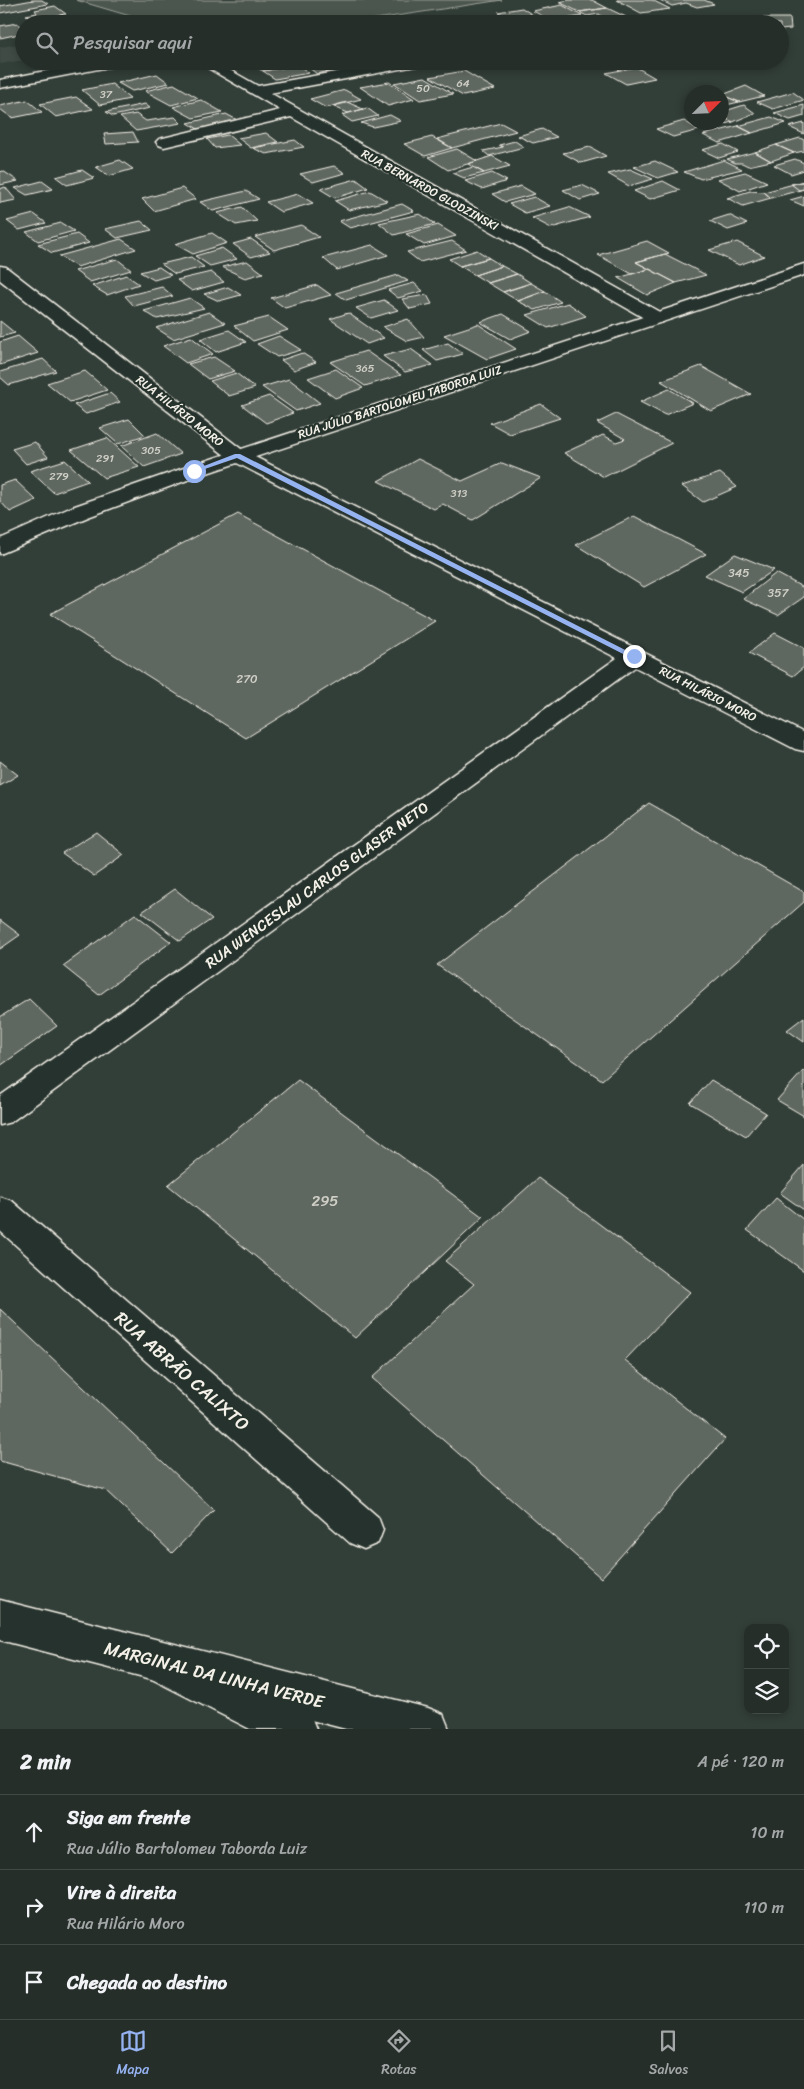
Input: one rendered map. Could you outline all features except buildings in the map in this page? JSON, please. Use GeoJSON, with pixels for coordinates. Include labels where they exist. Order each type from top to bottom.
{"type":"FeatureCollection","features":[{"type":"Feature","properties":{"kind":"main road"},"geometry":{"type":"LineString","coordinates":[[0,84],[72,70]]}},
{"type":"Feature","properties":{"kind":"main road","name":"RUA BERNARDO GLODZINSKI"},"geometry":{"type":"LineString","coordinates":[[219,70],[657,318]]}},
{"type":"Feature","properties":{"kind":"main road"},"geometry":{"type":"LineString","coordinates":[[256,91],[372,70]]}},
{"type":"Feature","properties":{"kind":"main road"},"geometry":{"type":"LineString","coordinates":[[164,142],[292,112]]}},
{"type":"Feature","properties":{"kind":"main road","name":"RUA JÚLIO BARTOLOMEU TABORDA LUIZ"},"geometry":{"type":"LineString","coordinates":[[0,548],[80,512],[238,456],[804,270]]}},
{"type":"Feature","properties":{"kind":"main road","name":"RUA HILÁRIO MORO"},"geometry":{"type":"LineString","coordinates":[[0,271],[238,456],[804,743]]}},
{"type":"Feature","properties":{"kind":"main road","name":"RUA WENCESLAU CARLOS GLASER NETO"},"geometry":{"type":"LineString","coordinates":[[0,1113],[634,656]]}},
{"type":"Feature","properties":{"kind":"main road","name":"RUA ABRÃO CALIXTO"},"geometry":{"type":"LineString","coordinates":[[0,1211],[364,1530]]}},
{"type":"Feature","properties":{"kind":"main road","name":"MARGINAL DA LINHA VERDE"},"geometry":{"type":"LineString","coordinates":[[0,1620],[428,1729]]}},
{"type":"Feature","properties":{"kind":"main road"},"geometry":{"type":"LineString","coordinates":[[156,1660],[295,1729]]}},
{"type":"Feature","properties":{"kind":"shaded area"},"geometry":{"type":"Polygon","coordinates":[[[76,0],[502,0],[403,15],[127,15],[76,0]]]}},
{"type":"Feature","properties":{"kind":"shaded area"},"geometry":{"type":"Polygon","coordinates":[[[15,44],[15,62],[0,64],[0,47],[15,44]]]}},
{"type":"Feature","properties":{"kind":"route"},"geometry":{"type":"LineString","coordinates":[[194,471],[238,456],[634,656]]}}]}
